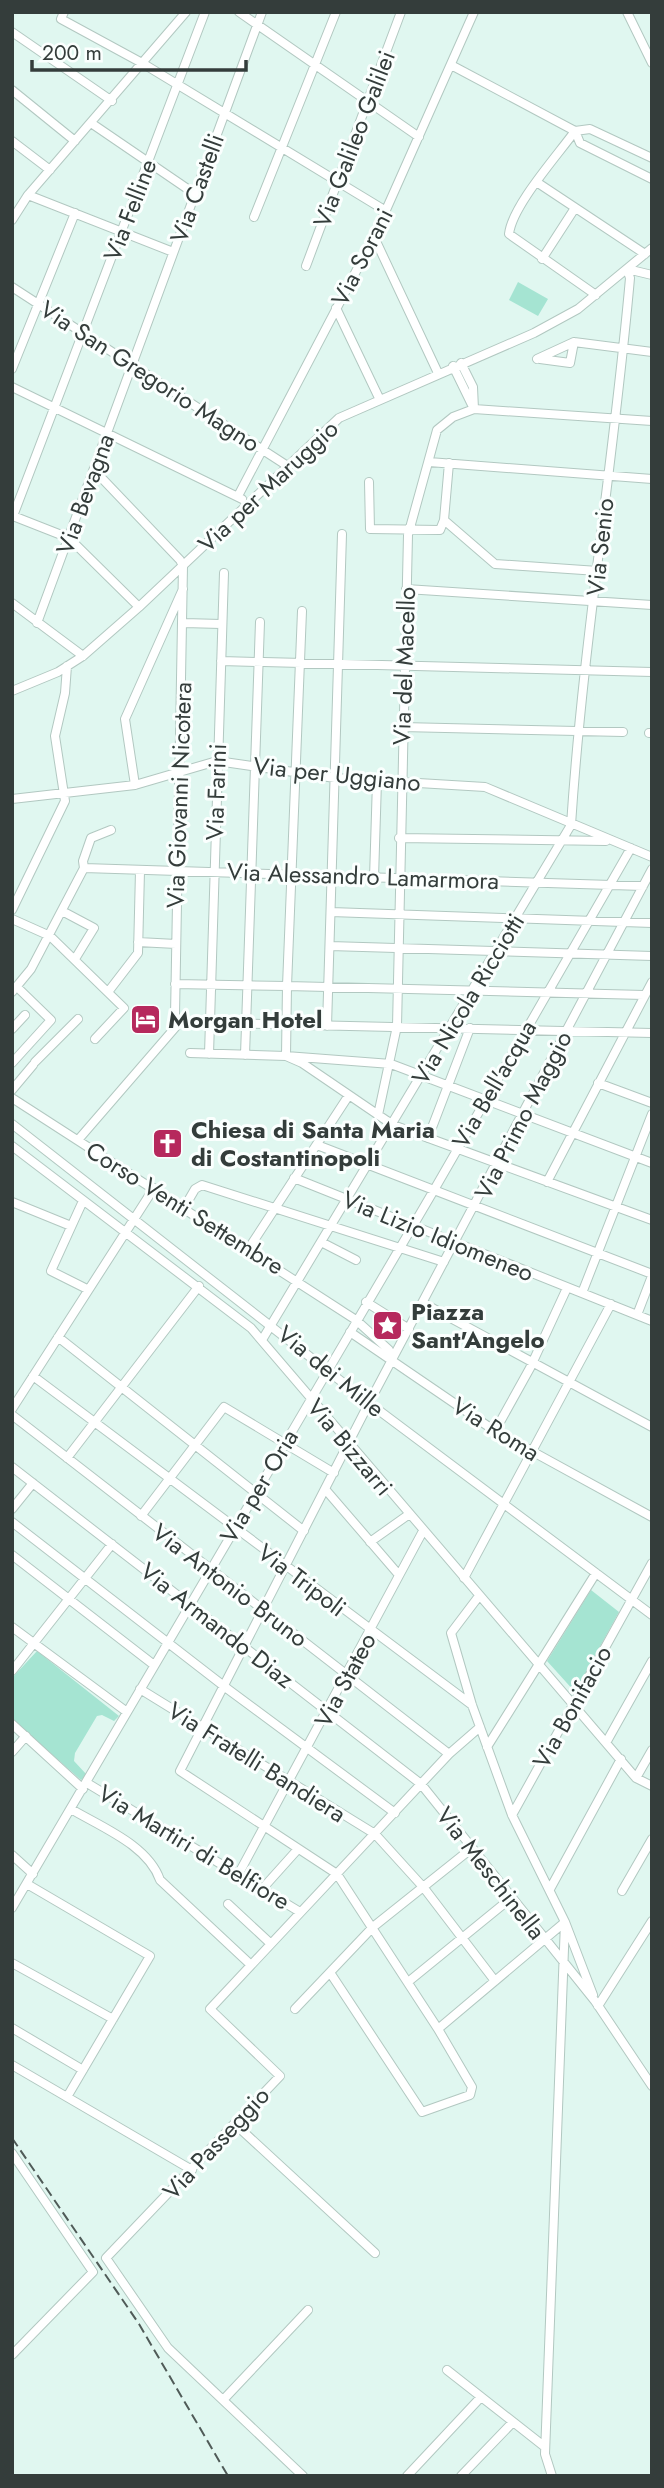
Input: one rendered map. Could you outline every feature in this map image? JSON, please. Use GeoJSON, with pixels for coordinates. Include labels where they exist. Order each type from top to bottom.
{"type":"FeatureCollection","features":[{"type":"Feature","properties":{"kind":"street","name":"Via Felline"},"geometry":{"type":"LineString","coordinates":[[12,517],[205,12]]}},
{"type":"Feature","properties":{"kind":"street"},"geometry":{"type":"LineString","coordinates":[[239,12],[419,137]]}},
{"type":"Feature","properties":{"kind":"street","name":"Via Castelli"},"geometry":{"type":"LineString","coordinates":[[133,365],[262,12]]}},
{"type":"Feature","properties":{"kind":"street"},"geometry":{"type":"LineString","coordinates":[[254,217],[336,12]]}},
{"type":"Feature","properties":{"kind":"street","name":"Via Galileo Galilei"},"geometry":{"type":"LineString","coordinates":[[306,266],[401,12]]}},
{"type":"Feature","properties":{"kind":"street","name":"Via Sorani"},"geometry":{"type":"LineString","coordinates":[[238,496],[374,237],[474,12]]}},
{"type":"Feature","properties":{"kind":"street"},"geometry":{"type":"LineString","coordinates":[[626,12],[652,63]]}},
{"type":"Feature","properties":{"kind":"street"},"geometry":{"type":"LineString","coordinates":[[13,217],[28,195],[111,101],[183,13]]}},
{"type":"Feature","properties":{"kind":"street"},"geometry":{"type":"LineString","coordinates":[[62,16],[386,211]]}},
{"type":"Feature","properties":{"kind":"street"},"geometry":{"type":"LineString","coordinates":[[12,32],[111,101]]}},
{"type":"Feature","properties":{"kind":"street"},"geometry":{"type":"LineString","coordinates":[[451,65],[575,131],[590,129],[652,158]]}},
{"type":"Feature","properties":{"kind":"street"},"geometry":{"type":"LineString","coordinates":[[12,90],[75,141]]}},
{"type":"Feature","properties":{"kind":"street"},"geometry":{"type":"LineString","coordinates":[[91,123],[195,194]]}},
{"type":"Feature","properties":{"kind":"street"},"geometry":{"type":"LineString","coordinates":[[575,131],[580,143],[652,179]]}},
{"type":"Feature","properties":{"kind":"street"},"geometry":{"type":"LineString","coordinates":[[575,131],[538,183],[531,188],[510,224],[509,234],[596,296]]}},
{"type":"Feature","properties":{"kind":"street"},"geometry":{"type":"LineString","coordinates":[[12,141],[50,170]]}},
{"type":"Feature","properties":{"kind":"street"},"geometry":{"type":"LineString","coordinates":[[538,183],[648,251]]}},
{"type":"Feature","properties":{"kind":"street"},"geometry":{"type":"LineString","coordinates":[[28,195],[173,252]]}},
{"type":"Feature","properties":{"kind":"street"},"geometry":{"type":"LineString","coordinates":[[542,259],[575,208]]}},
{"type":"Feature","properties":{"kind":"street"},"geometry":{"type":"LineString","coordinates":[[12,369],[75,213]]}},
{"type":"Feature","properties":{"kind":"street"},"geometry":{"type":"LineString","coordinates":[[374,237],[438,373]]}},
{"type":"Feature","properties":{"kind":"street","name":"Via per Maruggio"},"geometry":{"type":"LineString","coordinates":[[12,691],[83,656],[183,566],[286,465],[340,418],[457,364],[534,333],[596,296],[648,251]]}},
{"type":"Feature","properties":{"kind":"street"},"geometry":{"type":"LineString","coordinates":[[627,269],[652,275]]}},
{"type":"Feature","properties":{"kind":"street","name":"Via Senio"},"geometry":{"type":"LineString","coordinates":[[571,825],[577,731],[587,669],[624,348],[629,278],[627,269]]}},
{"type":"Feature","properties":{"kind":"street","name":"Via San Gregorio Magno"},"geometry":{"type":"LineString","coordinates":[[12,287],[286,465]]}},
{"type":"Feature","properties":{"kind":"street"},"geometry":{"type":"LineString","coordinates":[[336,308],[380,400]]}},
{"type":"Feature","properties":{"kind":"street"},"geometry":{"type":"LineString","coordinates":[[574,342],[652,352]]}},
{"type":"Feature","properties":{"kind":"street"},"geometry":{"type":"LineString","coordinates":[[457,364],[474,409],[652,421]]}},
{"type":"Feature","properties":{"kind":"street","name":"Via Bevagna"},"geometry":{"type":"LineString","coordinates":[[37,623],[133,365]]}},
{"type":"Feature","properties":{"kind":"street"},"geometry":{"type":"LineString","coordinates":[[12,387],[238,496],[247,503]]}},
{"type":"Feature","properties":{"kind":"street","name":"Via del Macello"},"geometry":{"type":"LineString","coordinates":[[378,1115],[391,1064],[399,989],[398,878],[409,531],[438,430],[453,417],[474,409]]}},
{"type":"Feature","properties":{"kind":"street"},"geometry":{"type":"LineString","coordinates":[[429,462],[652,479]]}},
{"type":"Feature","properties":{"kind":"street"},"geometry":{"type":"LineString","coordinates":[[369,482],[370,528],[440,530],[444,520],[449,463]]}},
{"type":"Feature","properties":{"kind":"street"},"geometry":{"type":"LineString","coordinates":[[94,470],[183,566]]}},
{"type":"Feature","properties":{"kind":"street"},"geometry":{"type":"LineString","coordinates":[[12,517],[69,538],[139,607]]}},
{"type":"Feature","properties":{"kind":"street"},"geometry":{"type":"LineString","coordinates":[[444,520],[495,564],[598,571]]}},
{"type":"Feature","properties":{"kind":"street"},"geometry":{"type":"LineString","coordinates":[[327,1026],[342,534]]}},
{"type":"Feature","properties":{"kind":"street","name":"Via Giovanni Nicotera"},"geometry":{"type":"LineString","coordinates":[[180,1022],[175,1016],[183,566]]}},
{"type":"Feature","properties":{"kind":"street","name":"Via Farini"},"geometry":{"type":"LineString","coordinates":[[209,1054],[224,573]]}},
{"type":"Feature","properties":{"kind":"street"},"geometry":{"type":"LineString","coordinates":[[135,785],[125,719],[183,589]]}},
{"type":"Feature","properties":{"kind":"street"},"geometry":{"type":"LineString","coordinates":[[406,589],[652,605]]}},
{"type":"Feature","properties":{"kind":"street"},"geometry":{"type":"LineString","coordinates":[[12,603],[24,609],[37,623],[83,656]]}},
{"type":"Feature","properties":{"kind":"street"},"geometry":{"type":"LineString","coordinates":[[286,1056],[302,611]]}},
{"type":"Feature","properties":{"kind":"street"},"geometry":{"type":"LineString","coordinates":[[245,1055],[260,622]]}},
{"type":"Feature","properties":{"kind":"street"},"geometry":{"type":"LineString","coordinates":[[184,623],[221,624]]}},
{"type":"Feature","properties":{"kind":"street"},"geometry":{"type":"LineString","coordinates":[[221,661],[652,672]]}},
{"type":"Feature","properties":{"kind":"street"},"geometry":{"type":"LineString","coordinates":[[12,910],[65,801],[55,736],[67,666]]}},
{"type":"Feature","properties":{"kind":"street"},"geometry":{"type":"LineString","coordinates":[[402,727],[623,732]]}},
{"type":"Feature","properties":{"kind":"street","name":"Via per Uggiano"},"geometry":{"type":"LineString","coordinates":[[12,799],[135,785],[217,761],[335,778],[485,787],[652,857]]}},
{"type":"Feature","properties":{"kind":"street"},"geometry":{"type":"LineString","coordinates":[[374,878],[377,781]]}},
{"type":"Feature","properties":{"kind":"street","name":"Via Nicola Ricciotti"},"geometry":{"type":"LineString","coordinates":[[262,1340],[323,1243],[571,825]]}},
{"type":"Feature","properties":{"kind":"street"},"geometry":{"type":"LineString","coordinates":[[12,1063],[51,1020],[15,990],[50,936],[84,868],[83,861],[91,838],[111,830]]}},
{"type":"Feature","properties":{"kind":"street"},"geometry":{"type":"LineString","coordinates":[[399,838],[612,841]]}},
{"type":"Feature","properties":{"kind":"street","name":"Via Bell'acqua"},"geometry":{"type":"LineString","coordinates":[[356,1320],[631,848]]}},
{"type":"Feature","properties":{"kind":"street","name":"Via Alessandro Lamarmora"},"geometry":{"type":"LineString","coordinates":[[84,868],[643,886]]}},
{"type":"Feature","properties":{"kind":"street","name":"Via Primo Maggio"},"geometry":{"type":"LineString","coordinates":[[265,1827],[180,1771],[369,1403],[652,869]]}},
{"type":"Feature","properties":{"kind":"street"},"geometry":{"type":"LineString","coordinates":[[108,992],[138,953],[140,871]]}},
{"type":"Feature","properties":{"kind":"street"},"geometry":{"type":"LineString","coordinates":[[62,911],[94,928],[75,959]]}},
{"type":"Feature","properties":{"kind":"street"},"geometry":{"type":"LineString","coordinates":[[331,912],[652,923]]}},
{"type":"Feature","properties":{"kind":"street"},"geometry":{"type":"LineString","coordinates":[[12,919],[50,936],[124,1008],[95,1038]]}},
{"type":"Feature","properties":{"kind":"street"},"geometry":{"type":"LineString","coordinates":[[138,942],[176,944]]}},
{"type":"Feature","properties":{"kind":"street"},"geometry":{"type":"LineString","coordinates":[[330,946],[652,956]]}},
{"type":"Feature","properties":{"kind":"street"},"geometry":{"type":"LineString","coordinates":[[547,1182],[652,982]]}},
{"type":"Feature","properties":{"kind":"street"},"geometry":{"type":"LineString","coordinates":[[176,984],[645,995]]}},
{"type":"Feature","properties":{"kind":"street"},"geometry":{"type":"LineString","coordinates":[[12,1030],[25,1015]]}},
{"type":"Feature","properties":{"kind":"street"},"geometry":{"type":"LineString","coordinates":[[12,1090],[34,1063],[78,1019]]}},
{"type":"Feature","properties":{"kind":"street"},"geometry":{"type":"LineString","coordinates":[[78,1140],[180,1022],[652,1033]]}},
{"type":"Feature","properties":{"kind":"street"},"geometry":{"type":"LineString","coordinates":[[428,1138],[470,1028]]}},
{"type":"Feature","properties":{"kind":"street"},"geometry":{"type":"LineString","coordinates":[[190,1053],[286,1056],[391,1064],[652,1163]]}},
{"type":"Feature","properties":{"kind":"street"},"geometry":{"type":"LineString","coordinates":[[286,1056],[302,1063],[393,1125],[652,1220]]}},
{"type":"Feature","properties":{"kind":"street"},"geometry":{"type":"LineString","coordinates":[[598,1083],[652,1103]]}},
{"type":"Feature","properties":{"kind":"street"},"geometry":{"type":"LineString","coordinates":[[249,1248],[349,1095]]}},
{"type":"Feature","properties":{"kind":"street","name":"Corso Venti Settembre"},"geometry":{"type":"LineString","coordinates":[[12,1098],[249,1248],[356,1320]]}},
{"type":"Feature","properties":{"kind":"street"},"geometry":{"type":"LineString","coordinates":[[582,1293],[652,1114]]}},
{"type":"Feature","properties":{"kind":"street","name":"Via dei Mille"},"geometry":{"type":"LineString","coordinates":[[12,1124],[272,1324],[369,1403],[652,1615]]}},
{"type":"Feature","properties":{"kind":"street"},"geometry":{"type":"LineString","coordinates":[[317,1145],[652,1275],[636,1314]]}},
{"type":"Feature","properties":{"kind":"street","name":"Via Bizzarri"},"geometry":{"type":"LineString","coordinates":[[12,1146],[82,1203],[199,1286],[262,1340],[348,1445],[607,1741],[636,1778],[652,1786]]}},
{"type":"Feature","properties":{"kind":"street","name":"Via Lizio Idiomeneo"},"geometry":{"type":"LineString","coordinates":[[294,1178],[652,1321]]}},
{"type":"Feature","properties":{"kind":"street"},"geometry":{"type":"LineString","coordinates":[[184,1208],[195,1189],[202,1185],[444,1262]]}},
{"type":"Feature","properties":{"kind":"street"},"geometry":{"type":"LineString","coordinates":[[12,1409],[154,1188]]}},
{"type":"Feature","properties":{"kind":"street"},"geometry":{"type":"LineString","coordinates":[[12,1202],[71,1226]]}},
{"type":"Feature","properties":{"kind":"street"},"geometry":{"type":"LineString","coordinates":[[82,1203],[51,1271],[88,1289]]}},
{"type":"Feature","properties":{"kind":"street"},"geometry":{"type":"LineString","coordinates":[[323,1243],[356,1260]]}},
{"type":"Feature","properties":{"kind":"street"},"geometry":{"type":"LineString","coordinates":[[67,1458],[199,1286]]}},
{"type":"Feature","properties":{"kind":"street"},"geometry":{"type":"LineString","coordinates":[[495,1431],[532,1362],[567,1287]]}},
{"type":"Feature","properties":{"kind":"street"},"geometry":{"type":"LineString","coordinates":[[366,1302],[409,1329]]}},
{"type":"Feature","properties":{"kind":"street"},"geometry":{"type":"LineString","coordinates":[[423,1303],[652,1427]]}},
{"type":"Feature","properties":{"kind":"street"},"geometry":{"type":"LineString","coordinates":[[464,1578],[611,1304]]}},
{"type":"Feature","properties":{"kind":"street"},"geometry":{"type":"LineString","coordinates":[[356,1320],[350,1332],[393,1361]]}},
{"type":"Feature","properties":{"kind":"street","name":"Via Roma"},"geometry":{"type":"LineString","coordinates":[[356,1320],[389,1350],[393,1361],[495,1431],[652,1517]]}},
{"type":"Feature","properties":{"kind":"street","name":"Via per Oria"},"geometry":{"type":"LineString","coordinates":[[12,1908],[350,1332]]}},
{"type":"Feature","properties":{"kind":"street"},"geometry":{"type":"LineString","coordinates":[[58,1336],[304,1531]]}},
{"type":"Feature","properties":{"kind":"street","name":"Via Tripoli"},"geometry":{"type":"LineString","coordinates":[[33,1376],[370,1632],[472,1705]]}},
{"type":"Feature","properties":{"kind":"street"},"geometry":{"type":"LineString","coordinates":[[141,1516],[224,1407],[334,1472]]}},
{"type":"Feature","properties":{"kind":"street","name":"Via Antonio Bruno"},"geometry":{"type":"LineString","coordinates":[[12,1415],[449,1754]]}},
{"type":"Feature","properties":{"kind":"street","name":"Via Armando Diaz"},"geometry":{"type":"LineString","coordinates":[[12,1467],[421,1784]]}},
{"type":"Feature","properties":{"kind":"street"},"geometry":{"type":"LineString","coordinates":[[12,1509],[33,1483]]}},
{"type":"Feature","properties":{"kind":"street"},"geometry":{"type":"LineString","coordinates":[[325,1489],[399,1575]]}},
{"type":"Feature","properties":{"kind":"street"},"geometry":{"type":"LineString","coordinates":[[370,1542],[408,1515]]}},
{"type":"Feature","properties":{"kind":"street"},"geometry":{"type":"LineString","coordinates":[[12,1522],[224,1686],[395,1813]]}},
{"type":"Feature","properties":{"kind":"street","name":"Via Stateo"},"geometry":{"type":"LineString","coordinates":[[238,1875],[348,1675],[423,1531]]}},
{"type":"Feature","properties":{"kind":"street"},"geometry":{"type":"LineString","coordinates":[[12,1671],[112,1544]]}},
{"type":"Feature","properties":{"kind":"street"},"geometry":{"type":"LineString","coordinates":[[12,1555],[154,1665]]}},
{"type":"Feature","properties":{"kind":"street"},"geometry":{"type":"LineString","coordinates":[[631,1600],[652,1563]]}},
{"type":"Feature","properties":{"kind":"street"},"geometry":{"type":"LineString","coordinates":[[487,1747],[596,1573]]}},
{"type":"Feature","properties":{"kind":"street"},"geometry":{"type":"LineString","coordinates":[[479,1596],[451,1633],[472,1705],[512,1815],[565,1922],[597,2003],[651,2083]]}},
{"type":"Feature","properties":{"kind":"street","name":"Via Bonifacio"},"geometry":{"type":"LineString","coordinates":[[512,1815],[631,1600]]}},
{"type":"Feature","properties":{"kind":"street"},"geometry":{"type":"LineString","coordinates":[[12,1627],[127,1712]]}},
{"type":"Feature","properties":{"kind":"street"},"geometry":{"type":"LineString","coordinates":[[607,1741],[652,1661]]}},
{"type":"Feature","properties":{"kind":"street","name":"Via Fratelli Bandiera"},"geometry":{"type":"LineString","coordinates":[[140,1689],[375,1834],[424,1888],[495,1981]]}},
{"type":"Feature","properties":{"kind":"street","name":"Via Martiri di Belfiore"},"geometry":{"type":"LineString","coordinates":[[12,1724],[85,1786],[300,1912]]}},
{"type":"Feature","properties":{"kind":"street","name":"Via Passeggio"},"geometry":{"type":"LineString","coordinates":[[303,2476],[168,2348],[106,2258],[280,2076],[210,2009],[449,1754],[480,1727]]}},
{"type":"Feature","properties":{"kind":"street"},"geometry":{"type":"LineString","coordinates":[[12,1752],[26,1736]]}},
{"type":"Feature","properties":{"kind":"street"},"geometry":{"type":"LineString","coordinates":[[636,1778],[652,1750]]}},
{"type":"Feature","properties":{"kind":"street"},"geometry":{"type":"LineString","coordinates":[[550,1889],[621,1759]]}},
{"type":"Feature","properties":{"kind":"street","name":"Via Meschinella"},"geometry":{"type":"LineString","coordinates":[[421,1784],[597,2003]]}},
{"type":"Feature","properties":{"kind":"street"},"geometry":{"type":"LineString","coordinates":[[71,1809],[142,1853],[157,1870],[160,1880],[251,1965]]}},
{"type":"Feature","properties":{"kind":"street"},"geometry":{"type":"LineString","coordinates":[[265,1827],[337,1874],[438,2029],[472,2087],[470,2095],[422,2112],[331,1974]]}},
{"type":"Feature","properties":{"kind":"street"},"geometry":{"type":"LineString","coordinates":[[622,1891],[652,1839]]}},
{"type":"Feature","properties":{"kind":"street"},"geometry":{"type":"LineString","coordinates":[[295,2009],[373,1927],[472,1848]]}},
{"type":"Feature","properties":{"kind":"street"},"geometry":{"type":"LineString","coordinates":[[263,1888],[298,1849]]}},
{"type":"Feature","properties":{"kind":"street"},"geometry":{"type":"LineString","coordinates":[[13,1857],[33,1874]]}},
{"type":"Feature","properties":{"kind":"street"},"geometry":{"type":"LineString","coordinates":[[27,1884],[150,1956],[67,2097]]}},
{"type":"Feature","properties":{"kind":"street"},"geometry":{"type":"LineString","coordinates":[[408,1982],[461,1936],[511,1898]]}},
{"type":"Feature","properties":{"kind":"street"},"geometry":{"type":"LineString","coordinates":[[228,1904],[270,1943]]}},
{"type":"Feature","properties":{"kind":"street"},"geometry":{"type":"LineString","coordinates":[[597,2003],[652,1921]]}},
{"type":"Feature","properties":{"kind":"street"},"geometry":{"type":"LineString","coordinates":[[438,2029],[565,1922]]}},
{"type":"Feature","properties":{"kind":"street"},"geometry":{"type":"LineString","coordinates":[[552,2476],[545,2447],[565,1922]]}},
{"type":"Feature","properties":{"kind":"street"},"geometry":{"type":"LineString","coordinates":[[12,1963],[113,2019]]}},
{"type":"Feature","properties":{"kind":"street"},"geometry":{"type":"LineString","coordinates":[[12,2028],[83,2070]]}},
{"type":"Feature","properties":{"kind":"street"},"geometry":{"type":"LineString","coordinates":[[12,2065],[192,2169]]}},
{"type":"Feature","properties":{"kind":"street"},"geometry":{"type":"LineString","coordinates":[[235,2124],[375,2253]]}},
{"type":"Feature","properties":{"kind":"street"},"geometry":{"type":"LineString","coordinates":[[12,2153],[93,2272],[12,2355]]}},
{"type":"Feature","properties":{"kind":"street"},"geometry":{"type":"LineString","coordinates":[[224,2399],[309,2310]]}},
{"type":"Feature","properties":{"kind":"street"},"geometry":{"type":"LineString","coordinates":[[447,2370],[545,2447]]}},
{"type":"Feature","properties":{"kind":"street"},"geometry":{"type":"LineString","coordinates":[[407,2476],[481,2396]]}},
{"type":"Feature","properties":{"kind":"street"},"geometry":{"type":"LineString","coordinates":[[461,2476],[513,2421]]}},
{"type":"Feature","properties":{"kind":"green space"},"geometry":{"type":"Polygon","coordinates":[[[518,282],[548,299],[538,316],[509,300],[518,282]]]}},
{"type":"Feature","properties":{"kind":"green space"},"geometry":{"type":"Polygon","coordinates":[[[591,1590],[619,1612],[575,1692],[547,1661],[591,1590]]]}},
{"type":"Feature","properties":{"kind":"green space"},"geometry":{"type":"Polygon","coordinates":[[[37,1651],[119,1716],[114,1721],[102,1715],[97,1716],[75,1753],[74,1761],[87,1775],[81,1780],[12,1719],[12,1678],[37,1651]]]}},
{"type":"Feature","properties":{"kind":"railway"},"geometry":{"type":"LineString","coordinates":[[12,2138],[139,2324],[228,2476]]}},
{"type":"Feature","properties":{"kind":"place","name":"Morgan Hotel"},"geometry":{"type":"Point","coordinates":[145,1019]}},
{"type":"Feature","properties":{"kind":"place","name":"Chiesa di Santa Maria di Costantinopoli"},"geometry":{"type":"Point","coordinates":[168,1143]}},
{"type":"Feature","properties":{"kind":"place","name":"Piazza Sant'Angelo"},"geometry":{"type":"Point","coordinates":[388,1325]}}]}
